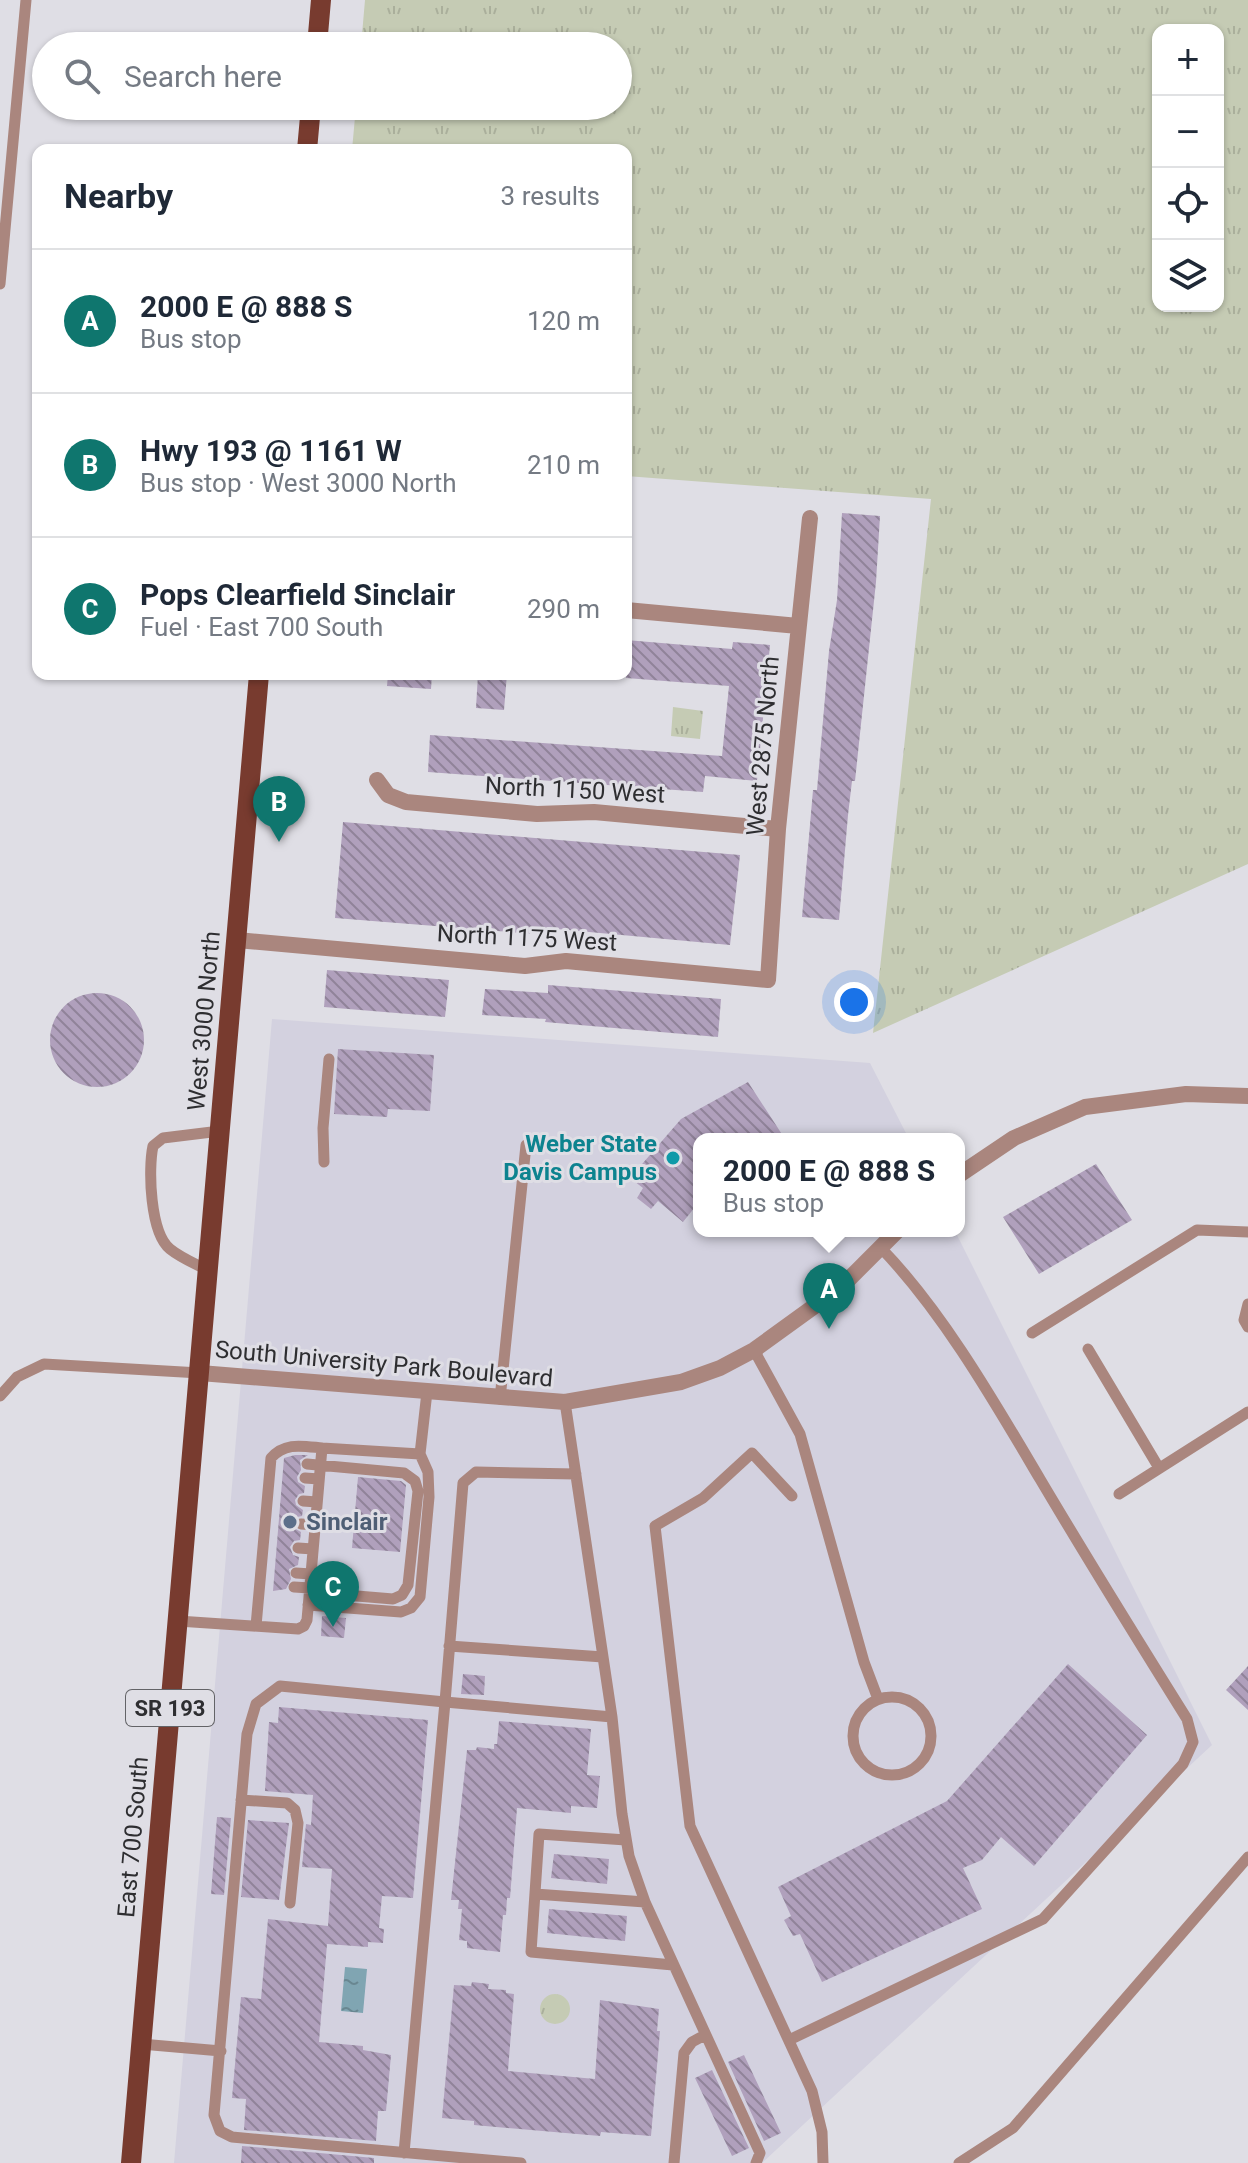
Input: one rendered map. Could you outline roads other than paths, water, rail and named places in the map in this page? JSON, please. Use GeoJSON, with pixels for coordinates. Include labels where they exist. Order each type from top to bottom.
{"type":"FeatureCollection","features":[{"type":"Feature","properties":{"kind":"main road"},"geometry":{"type":"LineString","coordinates":[[318,32],[321,0]]}},
{"type":"Feature","properties":{"kind":"main road"},"geometry":{"type":"LineString","coordinates":[[308,144],[310,120]]}},
{"type":"Feature","properties":{"kind":"main road","name":"West 3000 North"},"geometry":{"type":"LineString","coordinates":[[200,1373],[259,680]]}},
{"type":"Feature","properties":{"kind":"main road","name":"East 700 South"},"geometry":{"type":"LineString","coordinates":[[131,2163],[200,1373]]}},
{"type":"Feature","properties":{"kind":"street","name":"West 2875 North"},"geometry":{"type":"LineString","coordinates":[[768,980],[778,829],[810,518]]}},
{"type":"Feature","properties":{"kind":"street"},"geometry":{"type":"LineString","coordinates":[[632,611],[798,626]]}},
{"type":"Feature","properties":{"kind":"street","name":"North 1150 West"},"geometry":{"type":"LineString","coordinates":[[377,780],[388,795],[406,802],[537,814],[594,812],[778,829]]}},
{"type":"Feature","properties":{"kind":"street","name":"North 1175 West"},"geometry":{"type":"LineString","coordinates":[[237,940],[525,966],[566,961],[768,980]]}},
{"type":"Feature","properties":{"kind":"street"},"geometry":{"type":"LineString","coordinates":[[965,1171],[1014,1138],[1085,1107],[1186,1094],[1248,1096]]}},
{"type":"Feature","properties":{"kind":"street","name":"South University Park Boulevard"},"geometry":{"type":"LineString","coordinates":[[200,1373],[565,1402],[681,1382],[720,1368],[754,1350],[841,1287],[891,1237]]}},
{"type":"Feature","properties":{"kind":"lane"},"geometry":{"type":"LineString","coordinates":[[0,284],[26,0]]}},
{"type":"Feature","properties":{"kind":"lane"},"geometry":{"type":"LineString","coordinates":[[324,1162],[323,1128],[329,1059]]}},
{"type":"Feature","properties":{"kind":"lane"},"geometry":{"type":"LineString","coordinates":[[209,1271],[167,1247],[156,1221],[149,1163],[153,1146],[163,1138],[220,1131]]}},
{"type":"Feature","properties":{"kind":"lane"},"geometry":{"type":"LineString","coordinates":[[500,1399],[526,1145]]}},
{"type":"Feature","properties":{"kind":"lane"},"geometry":{"type":"LineString","coordinates":[[1032,1333],[1197,1230],[1248,1232]]}},
{"type":"Feature","properties":{"kind":"lane"},"geometry":{"type":"LineString","coordinates":[[789,2040],[1043,1919],[1183,1764],[1193,1742],[1187,1719],[1008,1424],[916,1287],[881,1248]]}},
{"type":"Feature","properties":{"kind":"lane"},"geometry":{"type":"LineString","coordinates":[[1248,1304],[1244,1320],[1248,1327]]}},
{"type":"Feature","properties":{"kind":"lane"},"geometry":{"type":"LineString","coordinates":[[1088,1349],[1159,1468]]}},
{"type":"Feature","properties":{"kind":"lane"},"geometry":{"type":"LineString","coordinates":[[754,1350],[800,1434],[864,1662],[878,1699]]}},
{"type":"Feature","properties":{"kind":"lane"},"geometry":{"type":"LineString","coordinates":[[0,1396],[17,1377],[44,1364],[200,1373]]}},
{"type":"Feature","properties":{"kind":"lane"},"geometry":{"type":"LineString","coordinates":[[294,1587],[309,1595],[401,1612],[411,1608],[420,1597],[429,1497],[428,1472],[420,1454],[427,1392]]}},
{"type":"Feature","properties":{"kind":"lane"},"geometry":{"type":"LineString","coordinates":[[565,1402],[612,1717],[629,1856],[645,1902],[760,2153],[756,2163]]}},
{"type":"Feature","properties":{"kind":"lane"},"geometry":{"type":"LineString","coordinates":[[1119,1494],[1248,1412]]}},
{"type":"Feature","properties":{"kind":"lane"},"geometry":{"type":"LineString","coordinates":[[256,1626],[269,1475],[271,1462],[279,1449],[290,1446],[420,1454]]}},
{"type":"Feature","properties":{"kind":"lane"},"geometry":{"type":"LineString","coordinates":[[178,1621],[298,1629],[304,1626],[322,1448]]}},
{"type":"Feature","properties":{"kind":"lane"},"geometry":{"type":"LineString","coordinates":[[792,1496],[752,1453],[703,1498],[655,1526],[690,1826],[812,2091],[822,2132],[823,2163]]}},
{"type":"Feature","properties":{"kind":"lane"},"geometry":{"type":"LineString","coordinates":[[271,1462],[285,1463]]}},
{"type":"Feature","properties":{"kind":"lane"},"geometry":{"type":"LineString","coordinates":[[307,1464],[404,1473],[415,1481],[418,1491],[408,1585],[402,1595],[393,1599],[309,1595]]}},
{"type":"Feature","properties":{"kind":"lane"},"geometry":{"type":"LineString","coordinates":[[404,2153],[463,1483],[476,1472],[576,1474]]}},
{"type":"Feature","properties":{"kind":"lane"},"geometry":{"type":"LineString","coordinates":[[269,1475],[284,1476]]}},
{"type":"Feature","properties":{"kind":"lane"},"geometry":{"type":"LineString","coordinates":[[305,1478],[319,1479]]}},
{"type":"Feature","properties":{"kind":"lane"},"geometry":{"type":"LineString","coordinates":[[268,1497],[283,1499]]}},
{"type":"Feature","properties":{"kind":"lane"},"geometry":{"type":"LineString","coordinates":[[303,1501],[317,1502]]}},
{"type":"Feature","properties":{"kind":"lane"},"geometry":{"type":"LineString","coordinates":[[265,1521],[280,1522]]}},
{"type":"Feature","properties":{"kind":"lane"},"geometry":{"type":"LineString","coordinates":[[301,1524],[315,1525]]}},
{"type":"Feature","properties":{"kind":"lane"},"geometry":{"type":"LineString","coordinates":[[263,1545],[278,1546]]}},
{"type":"Feature","properties":{"kind":"lane"},"geometry":{"type":"LineString","coordinates":[[298,1548],[313,1549]]}},
{"type":"Feature","properties":{"kind":"lane"},"geometry":{"type":"LineString","coordinates":[[261,1570],[276,1571]]}},
{"type":"Feature","properties":{"kind":"lane"},"geometry":{"type":"LineString","coordinates":[[296,1573],[311,1574]]}},
{"type":"Feature","properties":{"kind":"lane"},"geometry":{"type":"LineString","coordinates":[[260,1585],[275,1586]]}},
{"type":"Feature","properties":{"kind":"lane"},"geometry":{"type":"LineString","coordinates":[[449,1646],[603,1657]]}},
{"type":"Feature","properties":{"kind":"lane"},"geometry":{"type":"LineString","coordinates":[[521,2163],[232,2137],[220,2131],[214,2115],[247,1734],[256,1704],[280,1686],[612,1717]]}},
{"type":"Feature","properties":{"kind":"lane"},"geometry":{"type":"LineString","coordinates":[[897,1696],[910,1701],[924,1713],[930,1726],[929,1749],[922,1761],[912,1770],[899,1775],[885,1775],[866,1766],[857,1755],[853,1742],[857,1716],[878,1699],[897,1696]]}},
{"type":"Feature","properties":{"kind":"lane"},"geometry":{"type":"LineString","coordinates":[[241,1800],[287,1803],[295,1810],[298,1823],[290,1903]]}},
{"type":"Feature","properties":{"kind":"lane"},"geometry":{"type":"LineString","coordinates":[[626,1840],[539,1834],[531,1952],[673,1965]]}},
{"type":"Feature","properties":{"kind":"lane"},"geometry":{"type":"LineString","coordinates":[[959,2163],[1013,2128],[1248,1857]]}},
{"type":"Feature","properties":{"kind":"lane"},"geometry":{"type":"LineString","coordinates":[[535,1894],[645,1902]]}},
{"type":"Feature","properties":{"kind":"lane"},"geometry":{"type":"LineString","coordinates":[[674,2163],[684,2053],[692,2042],[705,2035]]}},
{"type":"Feature","properties":{"kind":"lane"},"geometry":{"type":"LineString","coordinates":[[141,2044],[221,2051]]}},
{"type":"Feature","properties":{"kind":"water"},"geometry":{"type":"Polygon","coordinates":[[[345,1967],[367,1969],[363,2013],[341,2011],[345,1967]]]}},
{"type":"Feature","properties":{"kind":"place","name":"Hwy 193 @ 1161 W"},"geometry":{"type":"Point","coordinates":[279,842]}},
{"type":"Feature","properties":{"kind":"place","name":"Weber State Davis Campus"},"geometry":{"type":"Point","coordinates":[673,1158]}},
{"type":"Feature","properties":{"kind":"place","name":"2000 E @ 888 S"},"geometry":{"type":"Point","coordinates":[829,1329]}},
{"type":"Feature","properties":{"kind":"place","name":"Sinclair"},"geometry":{"type":"Point","coordinates":[290,1522]}},
{"type":"Feature","properties":{"kind":"place","name":"Pops Clearfield Sinclair"},"geometry":{"type":"Point","coordinates":[333,1627]}}]}
